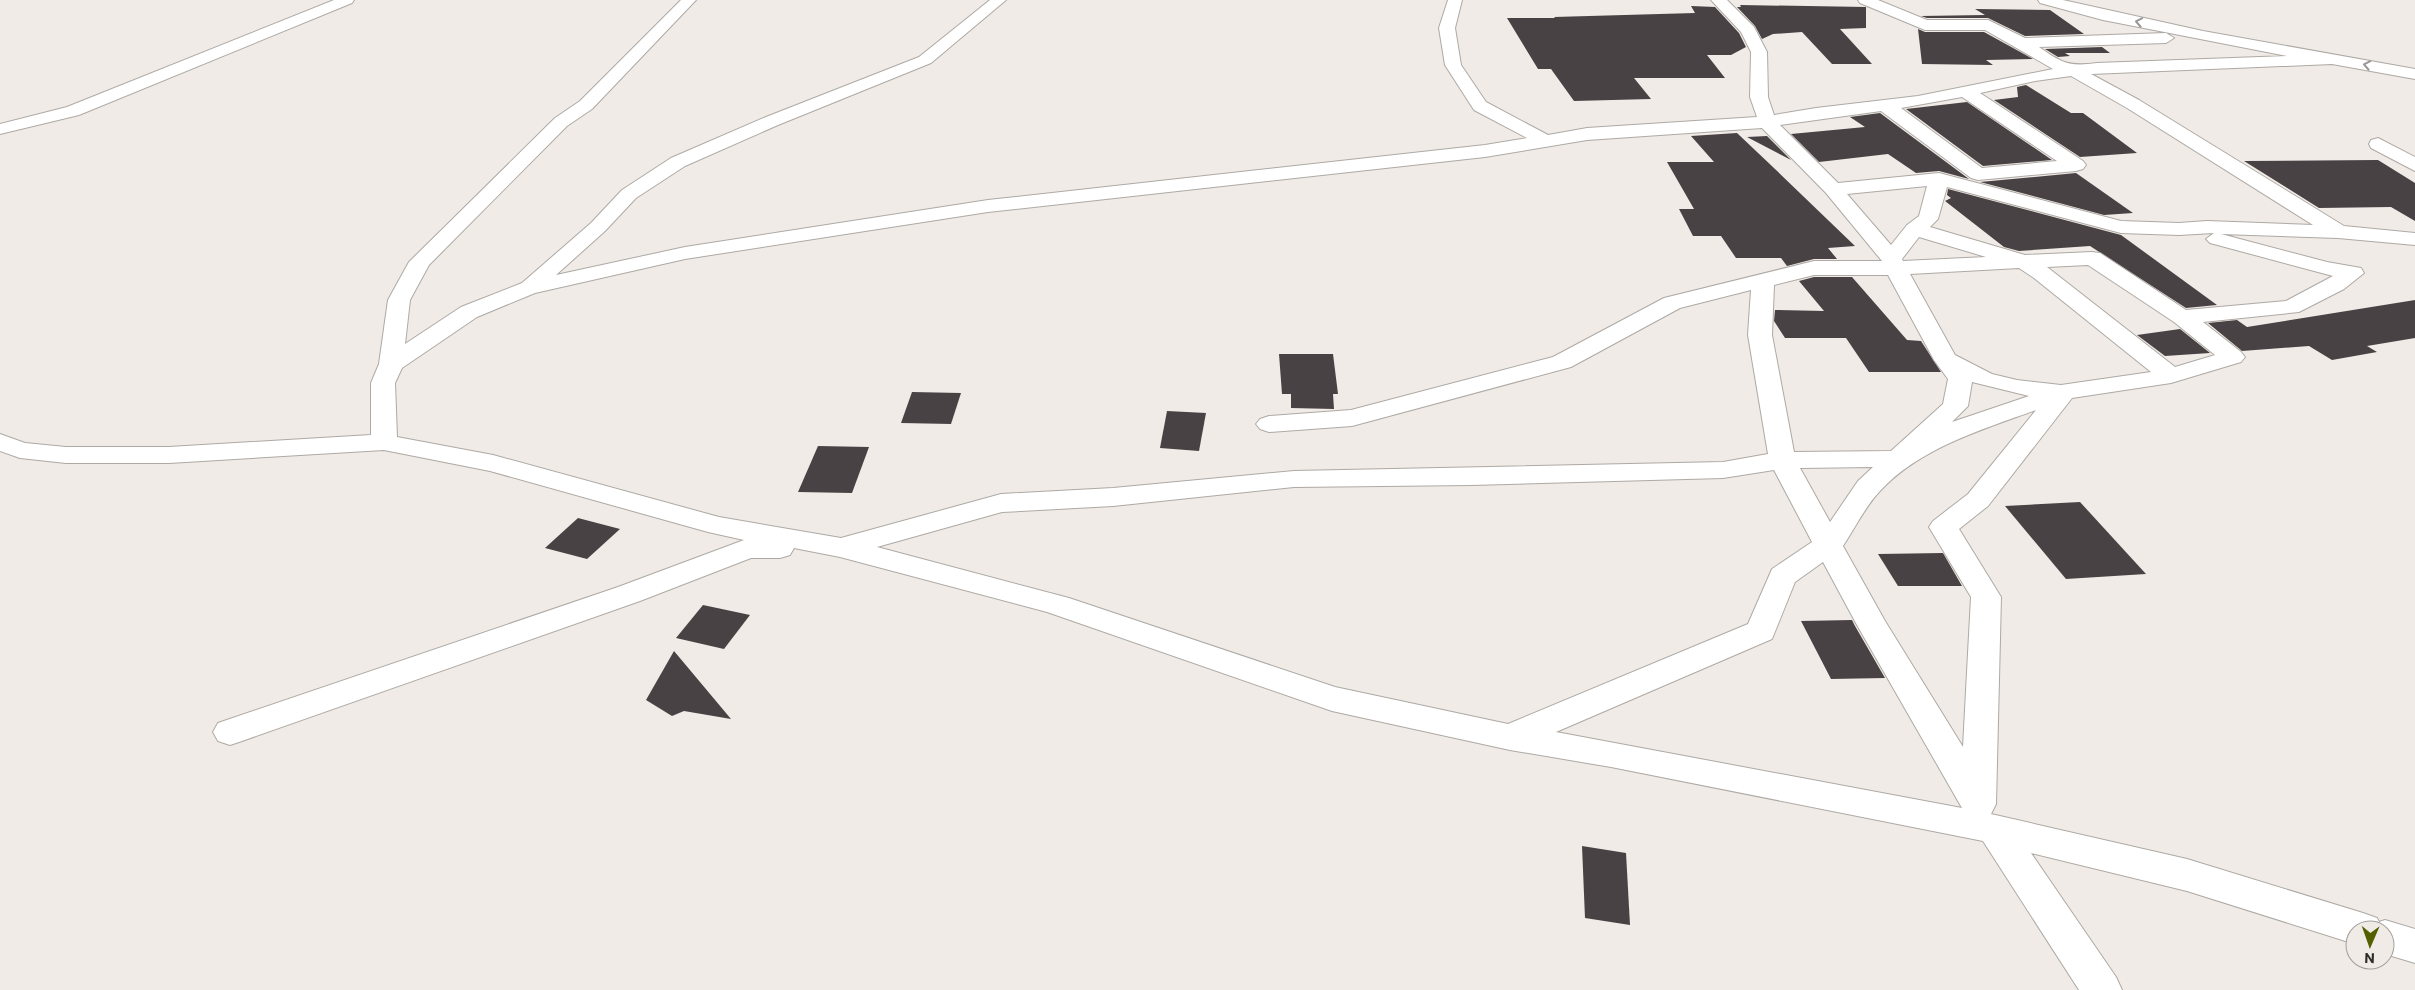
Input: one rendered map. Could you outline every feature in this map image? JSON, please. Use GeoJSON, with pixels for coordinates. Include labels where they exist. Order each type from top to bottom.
{"type":"FeatureCollection","features":[{"type":"Feature","properties":{"kind":"street"},"geometry":{"type":"LineString","coordinates":[[0,129],[73,111],[347,0]]}},
{"type":"Feature","properties":{"kind":"street"},"geometry":{"type":"LineString","coordinates":[[384,442],[383,383],[391,364],[399,300],[420,262],[561,122],[586,105],[689,0]]}},
{"type":"Feature","properties":{"kind":"street"},"geometry":{"type":"LineString","coordinates":[[528,288],[598,227],[629,194],[678,162],[772,121],[925,60],[999,0]]}},
{"type":"Feature","properties":{"kind":"street"},"geometry":{"type":"LineString","coordinates":[[1455,0],[1447,28],[1453,65],[1480,106],[1545,141]]}},
{"type":"Feature","properties":{"kind":"street"},"geometry":{"type":"LineString","coordinates":[[1510,737],[1761,631],[1782,576],[1830,544],[1868,487],[1955,406],[1960,379],[1946,360],[1894,264],[1833,189],[1767,122],[1759,97],[1759,52],[1748,30],[1718,0]]}},
{"type":"Feature","properties":{"kind":"street"},"geometry":{"type":"LineString","coordinates":[[1865,0],[1925,25],[1988,25],[2022,43],[2047,60],[2076,72],[2338,232]]}},
{"type":"Feature","properties":{"kind":"street"},"geometry":{"type":"LineString","coordinates":[[2045,0],[2102,15],[2203,36],[2411,73]]}},
{"type":"Feature","properties":{"kind":"street"},"geometry":{"type":"LineString","coordinates":[[2022,43],[2203,36]]}},
{"type":"Feature","properties":{"kind":"street"},"geometry":{"type":"LineString","coordinates":[[391,364],[469,312],[528,288],[685,253],[988,206],[1485,151],[1588,134],[1657,131],[1767,122],[1816,113],[1886,106],[2035,76],[2097,68],[2338,60]]}},
{"type":"Feature","properties":{"kind":"street"},"geometry":{"type":"LineString","coordinates":[[1886,106],[1978,174],[2076,165],[1965,91]]}},
{"type":"Feature","properties":{"kind":"street"},"geometry":{"type":"LineString","coordinates":[[2378,144],[2415,165]]}},
{"type":"Feature","properties":{"kind":"street"},"geometry":{"type":"LineString","coordinates":[[1833,189],[1939,179],[2121,226],[2338,232],[2415,239]]}},
{"type":"Feature","properties":{"kind":"street"},"geometry":{"type":"LineString","coordinates":[[1894,264],[1914,230],[1928,219],[1939,179]]}},
{"type":"Feature","properties":{"kind":"street"},"geometry":{"type":"LineString","coordinates":[[2179,228],[2325,268],[2353,273],[2291,307],[2182,317]]}},
{"type":"Feature","properties":{"kind":"street"},"geometry":{"type":"LineString","coordinates":[[1914,230],[2022,261],[2042,272],[2171,376]]}},
{"type":"Feature","properties":{"kind":"street"},"geometry":{"type":"LineString","coordinates":[[230,732],[629,594],[748,548],[840,547],[1001,503],[1113,498],[1294,479],[1472,477],[1723,470],[1782,460],[1900,459],[1961,428],[2064,392],[2171,376],[2233,357],[2182,317],[2092,258],[1814,268],[1672,302],[1562,362],[1352,418],[1269,424]]}},
{"type":"Feature","properties":{"kind":"street"},"geometry":{"type":"LineString","coordinates":[[1763,280],[1760,335],[1782,460],[1830,544],[1872,625],[1984,819],[2102,990]]}},
{"type":"Feature","properties":{"kind":"street"},"geometry":{"type":"LineString","coordinates":[[1946,360],[1984,379],[2017,387],[2064,392]]}},
{"type":"Feature","properties":{"kind":"street"},"geometry":{"type":"LineString","coordinates":[[1984,819],[1986,597],[1943,527],[1978,500],[2064,392]]}},
{"type":"Feature","properties":{"kind":"street"},"geometry":{"type":"LineString","coordinates":[[0,442],[20,450],[76,455],[169,455],[384,442],[493,463],[718,526],[840,547],[963,578],[1058,605],[1332,699],[1510,737],[1984,819],[2187,875],[2345,924]]}},
{"type":"Feature","properties":{"kind":"street"},"geometry":{"type":"LineString","coordinates":[[2395,940],[2415,946]]}},
{"type":"Feature","properties":{"kind":"building"},"geometry":{"type":"Polygon","coordinates":[[[1740,5],[1866,7],[1866,28],[1840,29],[1872,64],[1832,64],[1802,32],[1773,34],[1762,39],[1755,26],[1737,7],[1741,7],[1740,5]]]}},
{"type":"Feature","properties":{"kind":"building"},"geometry":{"type":"Polygon","coordinates":[[[1691,6],[1715,7],[1739,33],[1746,47],[1731,55],[1707,55],[1725,78],[1634,78],[1651,99],[1574,101],[1551,69],[1538,69],[1507,18],[1695,13],[1691,6]]]}},
{"type":"Feature","properties":{"kind":"building"},"geometry":{"type":"Polygon","coordinates":[[[1975,9],[2050,10],[2084,34],[2025,36],[1988,18],[1927,18],[1921,16],[1985,15],[1975,9]]]}},
{"type":"Feature","properties":{"kind":"building"},"geometry":{"type":"Polygon","coordinates":[[[1918,29],[1925,32],[1984,32],[2033,59],[1986,60],[1993,65],[1922,64],[1918,29]]]}},
{"type":"Feature","properties":{"kind":"building"},"geometry":{"type":"Polygon","coordinates":[[[2102,47],[2110,53],[2065,53],[2070,56],[2058,57],[2045,49],[2102,47]]]}},
{"type":"Feature","properties":{"kind":"building"},"geometry":{"type":"Polygon","coordinates":[[[2026,85],[2071,113],[2083,113],[2137,153],[2080,157],[1994,100],[2018,97],[2017,87],[2026,85]]]}},
{"type":"Feature","properties":{"kind":"building"},"geometry":{"type":"Polygon","coordinates":[[[1967,102],[2052,160],[1983,166],[1906,109],[1967,102]]]}},
{"type":"Feature","properties":{"kind":"building"},"geometry":{"type":"Polygon","coordinates":[[[1880,113],[1969,179],[1939,171],[1916,173],[1888,154],[1819,162],[1791,134],[1865,127],[1850,117],[1880,113]]]}},
{"type":"Feature","properties":{"kind":"building"},"geometry":{"type":"Polygon","coordinates":[[[1737,133],[1855,246],[1828,248],[1837,259],[1814,259],[1787,266],[1781,258],[1736,258],[1721,236],[1693,236],[1679,209],[1694,209],[1667,162],[1714,162],[1691,136],[1737,133]]]}},
{"type":"Feature","properties":{"kind":"building"},"geometry":{"type":"Polygon","coordinates":[[[1767,136],[1791,160],[1747,137],[1767,136]]]}},
{"type":"Feature","properties":{"kind":"building"},"geometry":{"type":"Polygon","coordinates":[[[2378,160],[2415,183],[2415,221],[2391,207],[2319,208],[2244,161],[2378,160]]]}},
{"type":"Feature","properties":{"kind":"building"},"geometry":{"type":"Polygon","coordinates":[[[2076,173],[2133,213],[2104,215],[1980,182],[2076,173]]]}},
{"type":"Feature","properties":{"kind":"building"},"geometry":{"type":"Polygon","coordinates":[[[1948,189],[2121,235],[2217,305],[2186,308],[2090,246],[2019,251],[2004,247],[1945,201],[1951,198],[1947,195],[1948,189]]]}},
{"type":"Feature","properties":{"kind":"building"},"geometry":{"type":"Polygon","coordinates":[[[1814,277],[1852,277],[1907,340],[1921,341],[1941,372],[1869,372],[1846,338],[1785,338],[1774,321],[1775,310],[1824,311],[1799,281],[1814,277]]]}},
{"type":"Feature","properties":{"kind":"building"},"geometry":{"type":"Polygon","coordinates":[[[2415,300],[2415,338],[2367,346],[2377,352],[2332,360],[2309,346],[2242,351],[2208,323],[2237,320],[2247,327],[2415,300]]]}},
{"type":"Feature","properties":{"kind":"building"},"geometry":{"type":"Polygon","coordinates":[[[2180,329],[2210,353],[2165,356],[2137,335],[2180,329]]]}},
{"type":"Feature","properties":{"kind":"building"},"geometry":{"type":"Polygon","coordinates":[[[1279,354],[1333,354],[1338,394],[1333,394],[1334,409],[1291,408],[1291,394],[1282,394],[1279,354]]]}},
{"type":"Feature","properties":{"kind":"building"},"geometry":{"type":"Polygon","coordinates":[[[912,392],[961,393],[951,424],[901,423],[912,392]]]}},
{"type":"Feature","properties":{"kind":"building"},"geometry":{"type":"Polygon","coordinates":[[[1167,411],[1206,413],[1199,451],[1160,448],[1167,411]]]}},
{"type":"Feature","properties":{"kind":"building"},"geometry":{"type":"Polygon","coordinates":[[[818,446],[869,447],[852,493],[798,492],[818,446]]]}},
{"type":"Feature","properties":{"kind":"building"},"geometry":{"type":"Polygon","coordinates":[[[2080,502],[2146,574],[2066,579],[2005,506],[2080,502]]]}},
{"type":"Feature","properties":{"kind":"building"},"geometry":{"type":"Polygon","coordinates":[[[578,518],[620,529],[587,559],[545,548],[578,518]]]}},
{"type":"Feature","properties":{"kind":"building"},"geometry":{"type":"Polygon","coordinates":[[[1943,553],[1962,586],[1898,586],[1878,554],[1943,553]]]}},
{"type":"Feature","properties":{"kind":"building"},"geometry":{"type":"Polygon","coordinates":[[[703,605],[750,615],[724,649],[676,638],[703,605]]]}},
{"type":"Feature","properties":{"kind":"building"},"geometry":{"type":"Polygon","coordinates":[[[1852,620],[1885,678],[1831,679],[1801,621],[1852,620]]]}},
{"type":"Feature","properties":{"kind":"building"},"geometry":{"type":"Polygon","coordinates":[[[674,651],[731,719],[684,711],[672,716],[646,700],[674,651]]]}},
{"type":"Feature","properties":{"kind":"building"},"geometry":{"type":"Polygon","coordinates":[[[1582,846],[1626,853],[1630,925],[1585,918],[1582,846]]]}}]}
